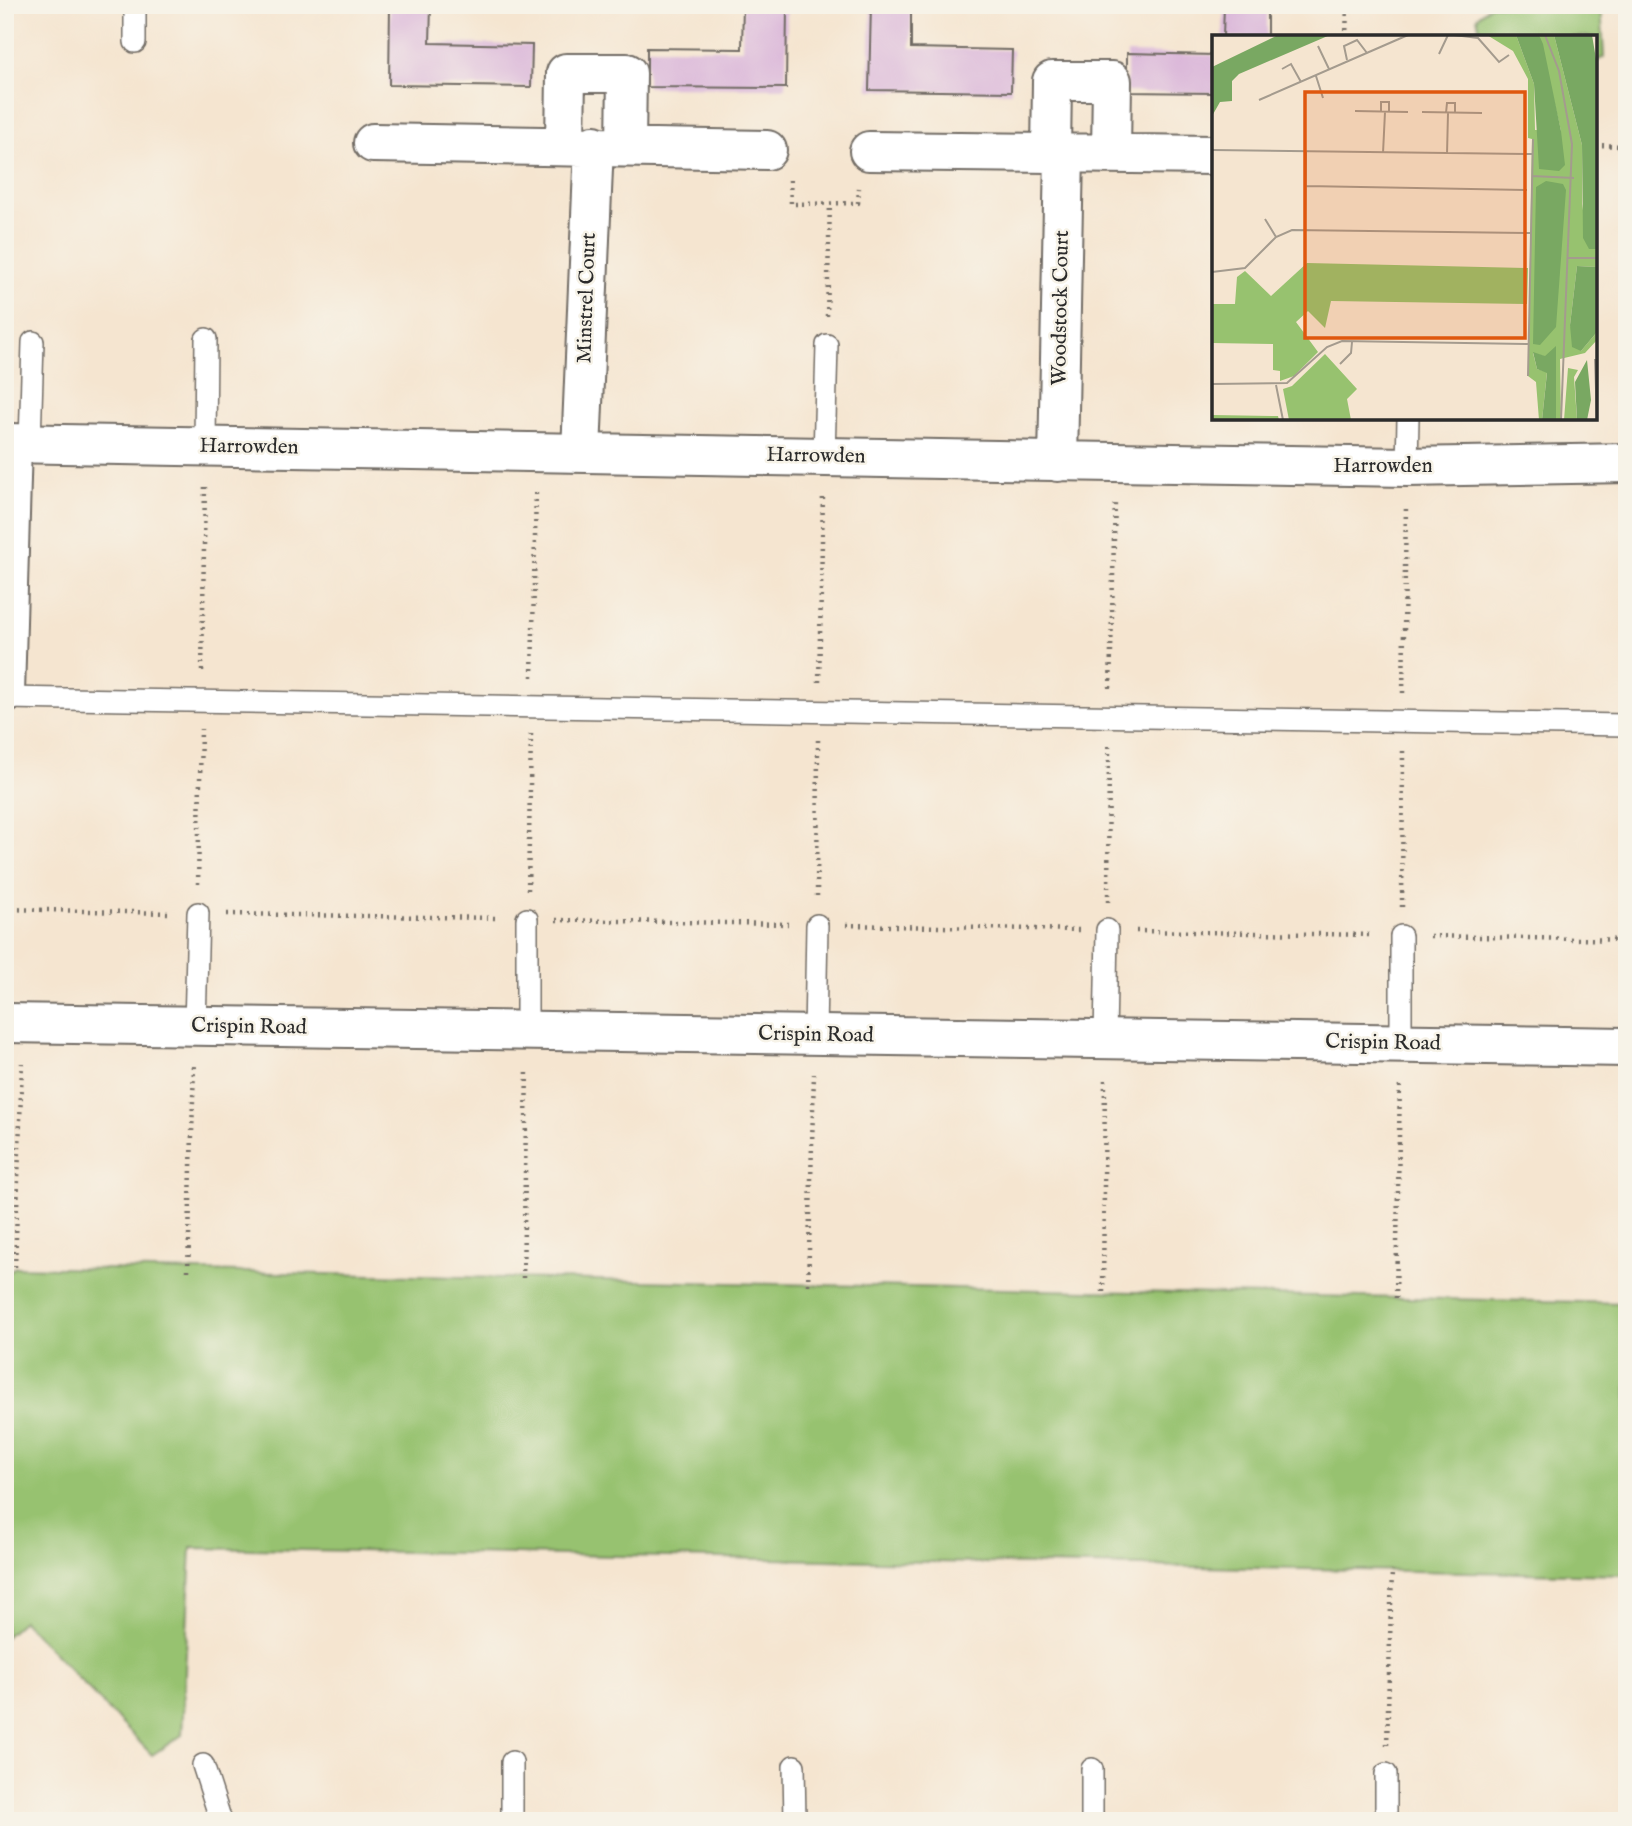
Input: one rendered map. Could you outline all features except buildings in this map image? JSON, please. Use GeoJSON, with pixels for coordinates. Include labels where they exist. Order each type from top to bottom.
{"type":"FeatureCollection","features":[{"type":"Feature","properties":{"kind":"street","name":"Woodstock Court"},"geometry":{"type":"LineString","coordinates":[[1058,462],[1058,153],[1052,81],[1112,81],[1111,153]]}},
{"type":"Feature","properties":{"kind":"street"},"geometry":{"type":"LineString","coordinates":[[373,143],[767,150]]}},
{"type":"Feature","properties":{"kind":"street","name":"Minstrel Court"},"geometry":{"type":"LineString","coordinates":[[581,452],[595,145]]}},
{"type":"Feature","properties":{"kind":"street"},"geometry":{"type":"LineString","coordinates":[[869,151],[1212,155]]}},
{"type":"Feature","properties":{"kind":"street"},"geometry":{"type":"LineString","coordinates":[[5,696],[16,443]]}},
{"type":"Feature","properties":{"kind":"street","name":"Harrowden"},"geometry":{"type":"LineString","coordinates":[[16,443],[1407,467],[1627,463]]}},
{"type":"Feature","properties":{"kind":"street","name":"Crispin Road"},"geometry":{"type":"LineString","coordinates":[[14,1023],[1627,1047]]}},
{"type":"Feature","properties":{"kind":"lane"},"geometry":{"type":"LineString","coordinates":[[135,5],[135,42]]}},
{"type":"Feature","properties":{"kind":"lane"},"geometry":{"type":"LineString","coordinates":[[205,446],[206,339]]}},
{"type":"Feature","properties":{"kind":"lane"},"geometry":{"type":"LineString","coordinates":[[16,443],[33,342]]}},
{"type":"Feature","properties":{"kind":"lane"},"geometry":{"type":"LineString","coordinates":[[824,457],[827,345]]}},
{"type":"Feature","properties":{"kind":"lane"},"geometry":{"type":"LineString","coordinates":[[1407,467],[1408,420]]}},
{"type":"Feature","properties":{"kind":"lane"},"geometry":{"type":"LineString","coordinates":[[5,696],[1627,725]]}},
{"type":"Feature","properties":{"kind":"lane"},"geometry":{"type":"LineString","coordinates":[[195,1026],[198,913]]}},
{"type":"Feature","properties":{"kind":"lane"},"geometry":{"type":"LineString","coordinates":[[527,919],[527,1030]]}},
{"type":"Feature","properties":{"kind":"lane"},"geometry":{"type":"LineString","coordinates":[[815,1035],[817,925]]}},
{"type":"Feature","properties":{"kind":"lane"},"geometry":{"type":"LineString","coordinates":[[1105,1039],[1107,930]]}},
{"type":"Feature","properties":{"kind":"lane"},"geometry":{"type":"LineString","coordinates":[[1401,936],[1401,1043]]}},
{"type":"Feature","properties":{"kind":"lane"},"geometry":{"type":"LineString","coordinates":[[512,1762],[512,1821]]}},
{"type":"Feature","properties":{"kind":"lane"},"geometry":{"type":"LineString","coordinates":[[204,1765],[221,1821]]}},
{"type":"Feature","properties":{"kind":"lane"},"geometry":{"type":"LineString","coordinates":[[794,1766],[795,1821]]}},
{"type":"Feature","properties":{"kind":"lane"},"geometry":{"type":"LineString","coordinates":[[1092,1769],[1092,1821]]}},
{"type":"Feature","properties":{"kind":"lane"},"geometry":{"type":"LineString","coordinates":[[1386,1774],[1386,1821]]}},
{"type":"Feature","properties":{"kind":"path"},"geometry":{"type":"LineString","coordinates":[[1346,35],[1347,5]]}},
{"type":"Feature","properties":{"kind":"path"},"geometry":{"type":"LineString","coordinates":[[1597,145],[1627,146]]}},
{"type":"Feature","properties":{"kind":"path"},"geometry":{"type":"LineString","coordinates":[[767,150],[790,167],[791,204],[859,203],[860,175],[869,151]]}},
{"type":"Feature","properties":{"kind":"path"},"geometry":{"type":"LineString","coordinates":[[827,345],[830,204]]}},
{"type":"Feature","properties":{"kind":"path"},"geometry":{"type":"LineString","coordinates":[[14,1023],[15,1267]]}},
{"type":"Feature","properties":{"kind":"path"},"geometry":{"type":"LineString","coordinates":[[188,1271],[195,1026]]}},
{"type":"Feature","properties":{"kind":"path"},"geometry":{"type":"LineString","coordinates":[[523,1278],[527,1030]]}},
{"type":"Feature","properties":{"kind":"path"},"geometry":{"type":"LineString","coordinates":[[808,1285],[815,1035]]}},
{"type":"Feature","properties":{"kind":"path"},"geometry":{"type":"LineString","coordinates":[[1103,1292],[1105,1039]]}},
{"type":"Feature","properties":{"kind":"path"},"geometry":{"type":"LineString","coordinates":[[1395,1298],[1401,1043]]}},
{"type":"Feature","properties":{"kind":"path"},"geometry":{"type":"LineString","coordinates":[[1386,1774],[1392,1570]]}},
{"type":"Feature","properties":{"kind":"green space"},"geometry":{"type":"Polygon","coordinates":[[[1491,5],[1601,5],[1604,57],[1597,61],[1597,35],[1481,35],[1477,17],[1491,5]]]}},
{"type":"Feature","properties":{"kind":"green space"},"geometry":{"type":"Polygon","coordinates":[[[15,1267],[1627,1303],[1627,1575],[191,1548],[182,1735],[152,1755],[23,1621],[5,1637],[5,1276],[15,1267]]]}}]}
